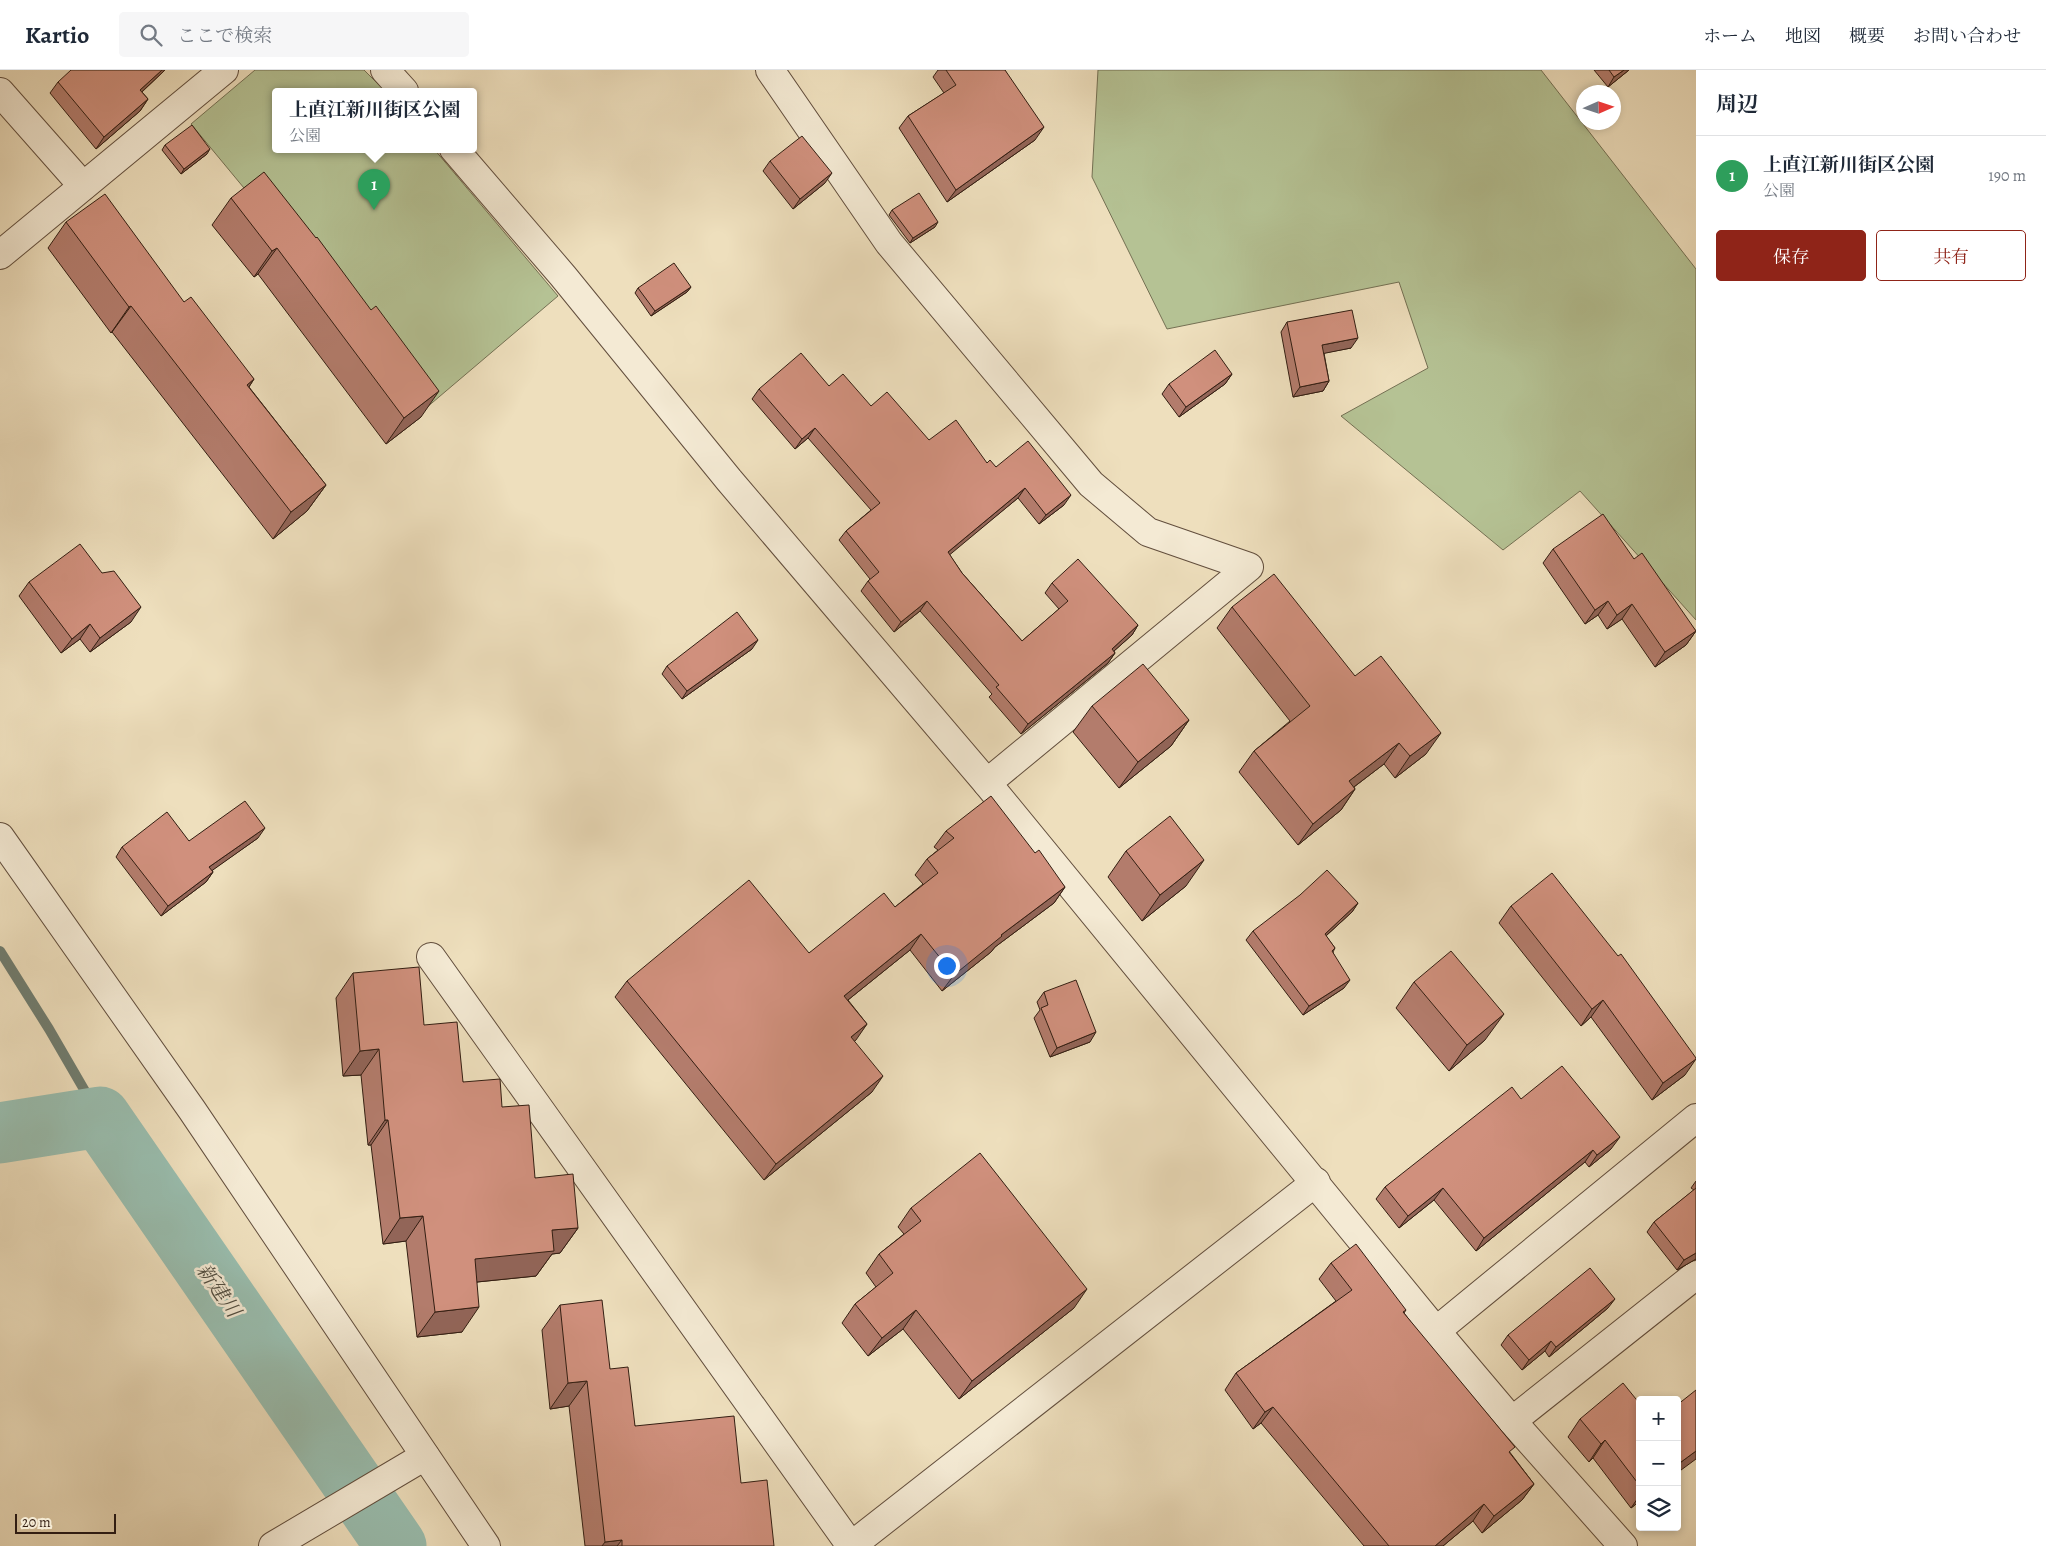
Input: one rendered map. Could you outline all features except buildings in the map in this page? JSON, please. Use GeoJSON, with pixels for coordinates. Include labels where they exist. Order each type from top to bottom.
{"type":"FeatureCollection","features":[{"type":"Feature","properties":{"kind":"street"},"geometry":{"type":"LineString","coordinates":[[0,255],[224,70]]}},
{"type":"Feature","properties":{"kind":"street"},"geometry":{"type":"LineString","coordinates":[[385,70],[401,88]]}},
{"type":"Feature","properties":{"kind":"street"},"geometry":{"type":"LineString","coordinates":[[770,70],[888,243],[1091,484],[1148,532],[1249,568],[987,783]]}},
{"type":"Feature","properties":{"kind":"street"},"geometry":{"type":"LineString","coordinates":[[0,92],[83,186]]}},
{"type":"Feature","properties":{"kind":"street"},"geometry":{"type":"LineString","coordinates":[[457,153],[563,276],[736,488],[987,783],[1316,1182],[1436,1331],[1622,1546]]}},
{"type":"Feature","properties":{"kind":"street"},"geometry":{"type":"LineString","coordinates":[[0,837],[192,1110],[486,1546]]}},
{"type":"Feature","properties":{"kind":"street"},"geometry":{"type":"LineString","coordinates":[[431,957],[851,1546],[1316,1182]]}},
{"type":"Feature","properties":{"kind":"street"},"geometry":{"type":"LineString","coordinates":[[1436,1331],[1696,1118]]}},
{"type":"Feature","properties":{"kind":"street"},"geometry":{"type":"LineString","coordinates":[[1512,1421],[1696,1275]]}},
{"type":"Feature","properties":{"kind":"street"},"geometry":{"type":"LineString","coordinates":[[273,1546],[312,1534],[425,1456]]}},
{"type":"Feature","properties":{"kind":"green space"},"geometry":{"type":"Polygon","coordinates":[[[255,70],[364,70],[382,88],[272,88],[272,153],[437,153],[558,296],[426,408],[191,124],[255,70]]]}},
{"type":"Feature","properties":{"kind":"green space"},"geometry":{"type":"Polygon","coordinates":[[[1098,70],[1541,70],[1576,115],[1576,130],[1588,130],[1696,269],[1696,620],[1580,491],[1503,550],[1341,416],[1428,368],[1399,282],[1167,329],[1092,177],[1098,70]]]}},
{"type":"Feature","properties":{"kind":"waterway"},"geometry":{"type":"LineString","coordinates":[[0,951],[49,1029],[100,1117]]}},
{"type":"Feature","properties":{"kind":"waterway","name":"新建川"},"geometry":{"type":"LineString","coordinates":[[0,1133],[100,1117],[396,1546]]}},
{"type":"Feature","properties":{"kind":"place","name":"上直江新川街区公園"},"geometry":{"type":"Point","coordinates":[374,210]}}]}
